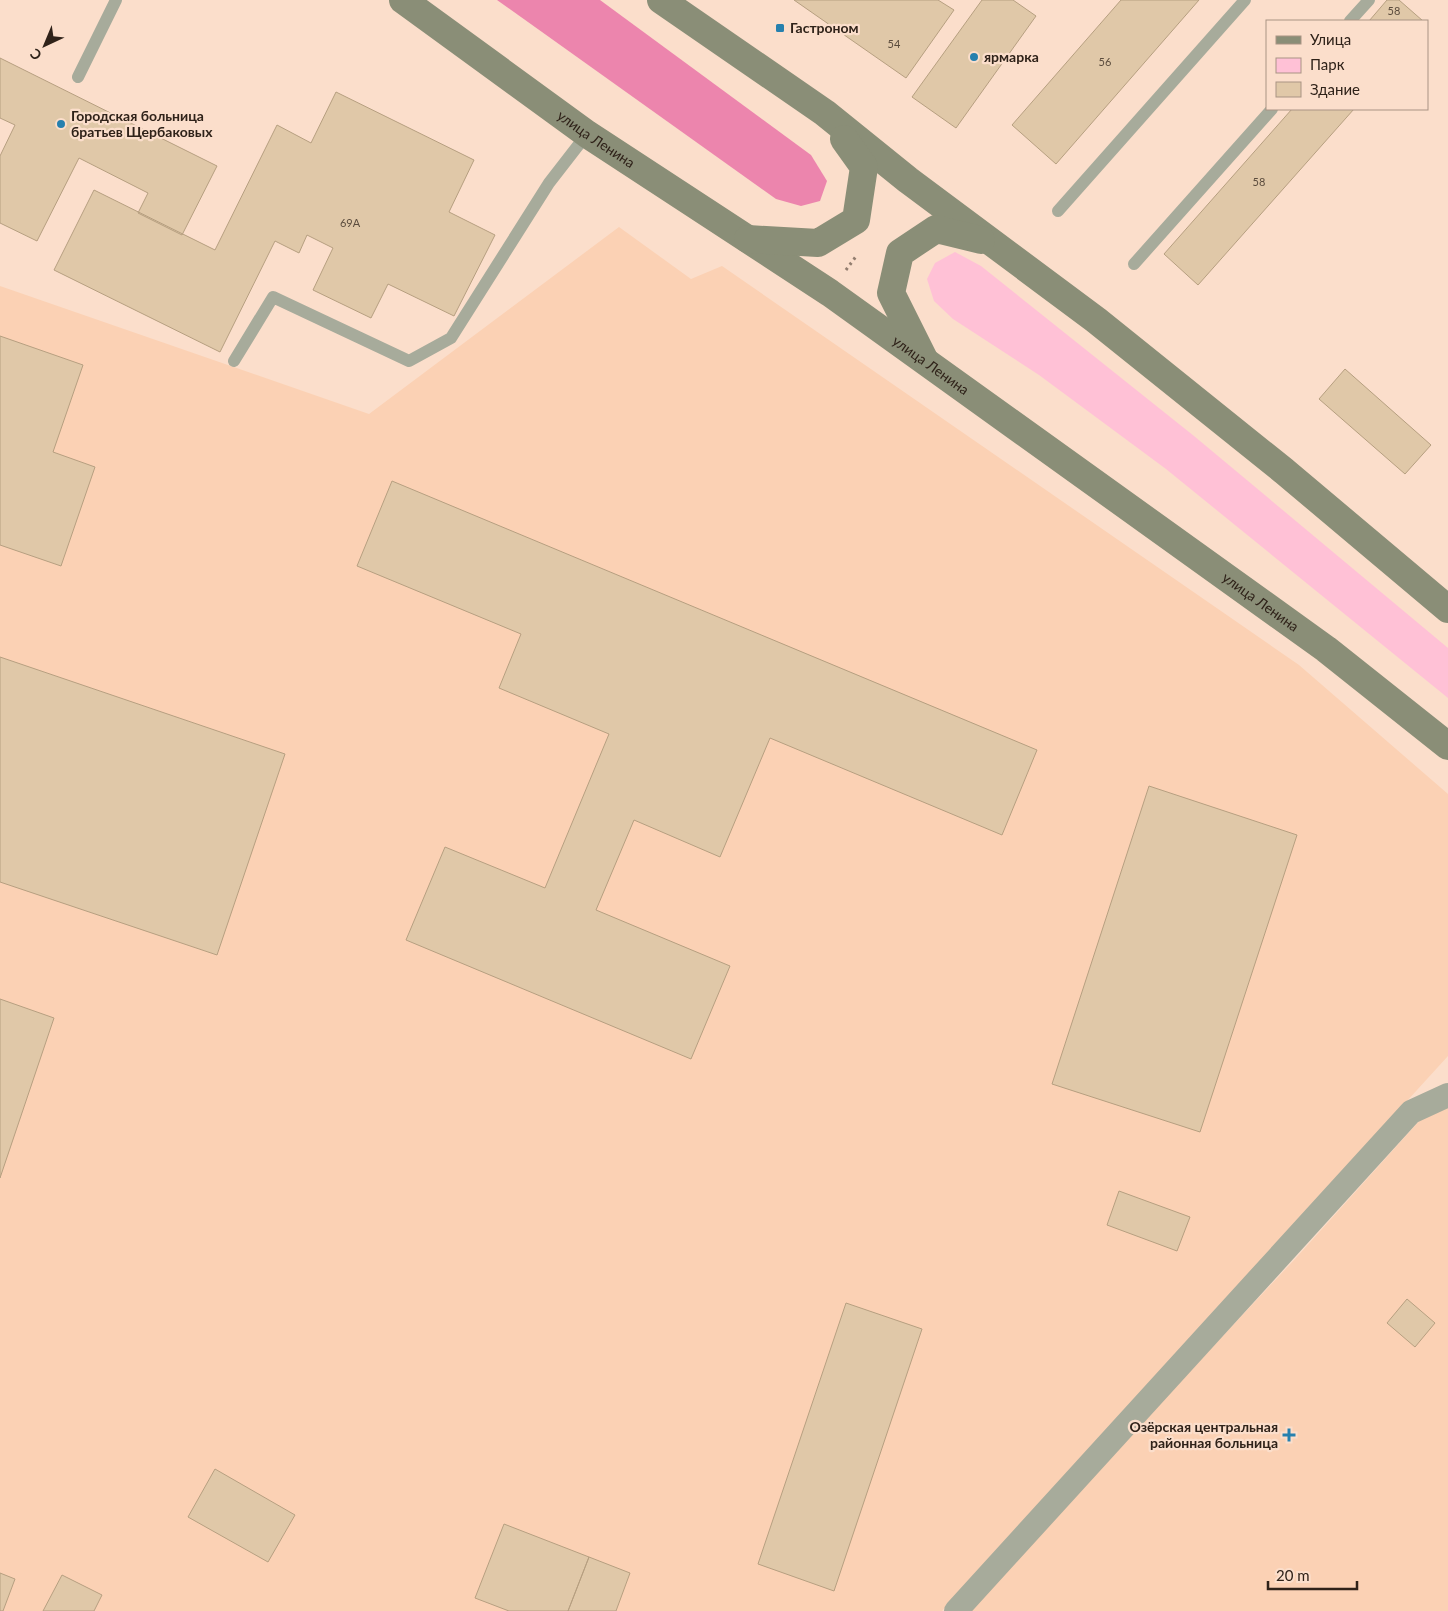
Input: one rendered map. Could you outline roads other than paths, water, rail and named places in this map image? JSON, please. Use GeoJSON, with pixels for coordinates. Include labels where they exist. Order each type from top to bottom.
{"type":"FeatureCollection","features":[{"type":"Feature","properties":{"kind":"main road","name":"улица Ленина"},"geometry":{"type":"LineString","coordinates":[[403,0],[587,134],[830,293],[1326,649],[1448,746]]}},
{"type":"Feature","properties":{"kind":"main road"},"geometry":{"type":"LineString","coordinates":[[661,0],[825,113],[908,180],[1112,332],[1284,471],[1448,609]]}},
{"type":"Feature","properties":{"kind":"main road"},"geometry":{"type":"LineString","coordinates":[[746,239],[818,243],[856,220],[864,167],[825,113]]}},
{"type":"Feature","properties":{"kind":"main road"},"geometry":{"type":"LineString","coordinates":[[927,364],[890,293],[900,253],[936,229],[993,242]]}},
{"type":"Feature","properties":{"kind":"street"},"geometry":{"type":"LineString","coordinates":[[956,1611],[1411,1112],[1448,1095]]}},
{"type":"Feature","properties":{"kind":"lane"},"geometry":{"type":"LineString","coordinates":[[78,77],[116,0]]}},
{"type":"Feature","properties":{"kind":"lane"},"geometry":{"type":"LineString","coordinates":[[1058,211],[1245,0]]}},
{"type":"Feature","properties":{"kind":"lane"},"geometry":{"type":"LineString","coordinates":[[1351,20],[1369,0]]}},
{"type":"Feature","properties":{"kind":"lane"},"geometry":{"type":"LineString","coordinates":[[1134,264],[1271,110]]}},
{"type":"Feature","properties":{"kind":"lane"},"geometry":{"type":"LineString","coordinates":[[234,361],[273,297],[409,361],[451,338],[549,183],[587,134]]}},
{"type":"Feature","properties":{"kind":"place","name":"Гастроном"},"geometry":{"type":"Point","coordinates":[780,28]}},
{"type":"Feature","properties":{"kind":"place","name":"ярмарка"},"geometry":{"type":"Point","coordinates":[974,57]}},
{"type":"Feature","properties":{"kind":"place","name":"Городская больница братьев Щербаковых"},"geometry":{"type":"Point","coordinates":[61,124]}},
{"type":"Feature","properties":{"kind":"place","name":"Озёрская центральная районная больница"},"geometry":{"type":"Point","coordinates":[1289,1435]}}]}
